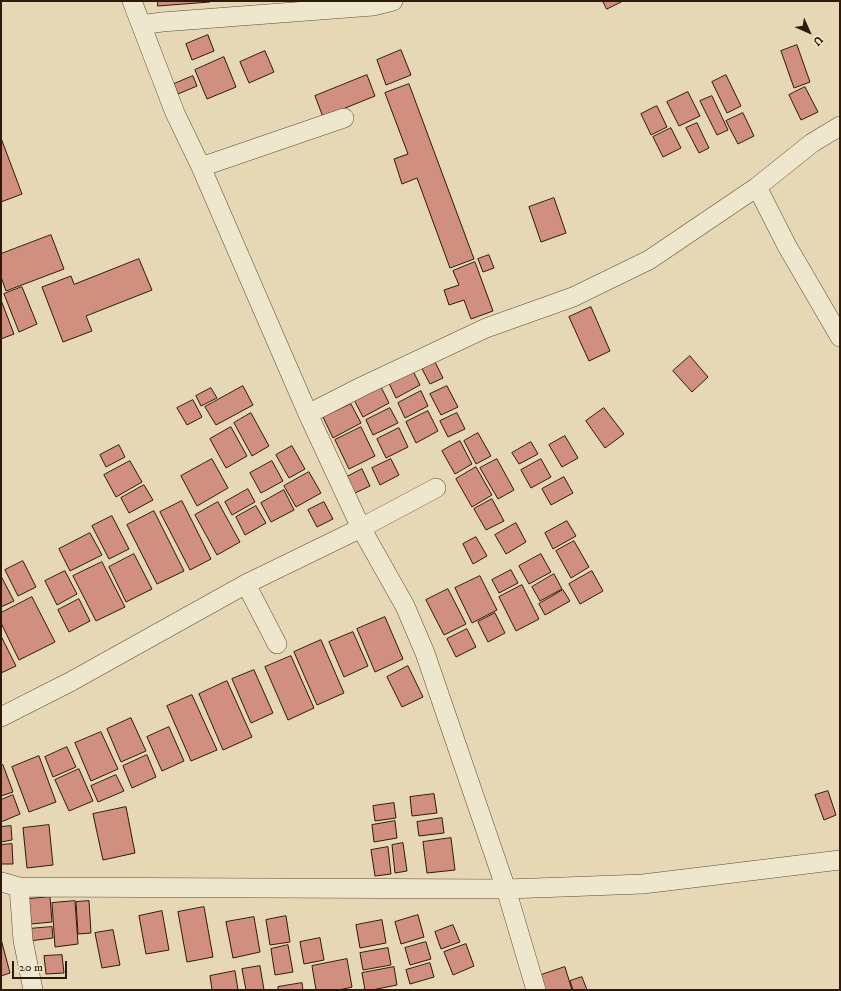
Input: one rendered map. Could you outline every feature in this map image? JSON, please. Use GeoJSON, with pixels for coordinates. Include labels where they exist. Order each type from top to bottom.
{"type":"FeatureCollection","features":[{"type":"Feature","properties":{"kind":"street"},"geometry":{"type":"LineString","coordinates":[[132,1],[175,113],[201,168],[308,414],[361,528],[405,606],[426,653],[506,889],[536,990]]}},
{"type":"Feature","properties":{"kind":"street"},"geometry":{"type":"LineString","coordinates":[[141,25],[162,22],[373,6],[393,1]]}},
{"type":"Feature","properties":{"kind":"street"},"geometry":{"type":"LineString","coordinates":[[201,168],[344,118]]}},
{"type":"Feature","properties":{"kind":"street"},"geometry":{"type":"LineString","coordinates":[[308,414],[363,386],[486,328],[573,297],[649,260],[758,187],[812,143],[840,126]]}},
{"type":"Feature","properties":{"kind":"street"},"geometry":{"type":"LineString","coordinates":[[758,187],[787,246],[840,338]]}},
{"type":"Feature","properties":{"kind":"street"},"geometry":{"type":"LineString","coordinates":[[1,717],[70,682],[246,584],[361,528],[436,488]]}},
{"type":"Feature","properties":{"kind":"street"},"geometry":{"type":"LineString","coordinates":[[246,584],[277,644]]}},
{"type":"Feature","properties":{"kind":"street"},"geometry":{"type":"LineString","coordinates":[[1,882],[19,887],[506,889],[643,884],[840,860]]}},
{"type":"Feature","properties":{"kind":"street"},"geometry":{"type":"LineString","coordinates":[[19,887],[23,940],[33,990]]}},
{"type":"Feature","properties":{"kind":"building"},"geometry":{"type":"Polygon","coordinates":[[[158,1],[209,1],[210,2],[158,6],[158,1]]]}},
{"type":"Feature","properties":{"kind":"building"},"geometry":{"type":"Polygon","coordinates":[[[603,1],[623,1],[607,9],[603,1]]]}},
{"type":"Feature","properties":{"kind":"building"},"geometry":{"type":"Polygon","coordinates":[[[208,35],[214,51],[192,60],[186,44],[208,35]]]}},
{"type":"Feature","properties":{"kind":"building"},"geometry":{"type":"Polygon","coordinates":[[[797,45],[810,82],[794,88],[781,51],[797,45]]]}},
{"type":"Feature","properties":{"kind":"building"},"geometry":{"type":"Polygon","coordinates":[[[401,50],[411,75],[386,85],[377,60],[401,50]]]}},
{"type":"Feature","properties":{"kind":"building"},"geometry":{"type":"Polygon","coordinates":[[[265,51],[274,72],[249,83],[240,62],[265,51]]]}},
{"type":"Feature","properties":{"kind":"building"},"geometry":{"type":"Polygon","coordinates":[[[224,57],[236,87],[207,99],[195,70],[224,57]]]}},
{"type":"Feature","properties":{"kind":"building"},"geometry":{"type":"Polygon","coordinates":[[[367,75],[375,96],[323,117],[315,96],[367,75]]]}},
{"type":"Feature","properties":{"kind":"building"},"geometry":{"type":"Polygon","coordinates":[[[726,75],[741,106],[727,113],[712,82],[726,75]]]}},
{"type":"Feature","properties":{"kind":"building"},"geometry":{"type":"Polygon","coordinates":[[[193,76],[197,86],[178,94],[174,84],[193,76]]]}},
{"type":"Feature","properties":{"kind":"building"},"geometry":{"type":"Polygon","coordinates":[[[409,84],[474,259],[450,268],[417,178],[402,184],[394,159],[408,154],[385,93],[409,84]]]}},
{"type":"Feature","properties":{"kind":"building"},"geometry":{"type":"Polygon","coordinates":[[[805,87],[818,112],[801,120],[789,95],[805,87]]]}},
{"type":"Feature","properties":{"kind":"building"},"geometry":{"type":"Polygon","coordinates":[[[688,92],[700,116],[679,126],[667,102],[688,92]]]}},
{"type":"Feature","properties":{"kind":"building"},"geometry":{"type":"Polygon","coordinates":[[[712,96],[728,130],[717,135],[700,101],[712,96]]]}},
{"type":"Feature","properties":{"kind":"building"},"geometry":{"type":"Polygon","coordinates":[[[657,106],[667,127],[651,135],[641,114],[657,106]]]}},
{"type":"Feature","properties":{"kind":"building"},"geometry":{"type":"Polygon","coordinates":[[[743,113],[754,136],[738,144],[726,121],[743,113]]]}},
{"type":"Feature","properties":{"kind":"building"},"geometry":{"type":"Polygon","coordinates":[[[697,123],[709,148],[699,153],[686,128],[697,123]]]}},
{"type":"Feature","properties":{"kind":"building"},"geometry":{"type":"Polygon","coordinates":[[[671,128],[681,148],[663,157],[653,137],[671,128]]]}},
{"type":"Feature","properties":{"kind":"building"},"geometry":{"type":"Polygon","coordinates":[[[1,138],[22,194],[1,202],[1,138]]]}},
{"type":"Feature","properties":{"kind":"building"},"geometry":{"type":"Polygon","coordinates":[[[554,198],[566,233],[541,242],[529,207],[554,198]]]}},
{"type":"Feature","properties":{"kind":"building"},"geometry":{"type":"Polygon","coordinates":[[[51,235],[64,269],[6,291],[1,277],[1,254],[51,235]]]}},
{"type":"Feature","properties":{"kind":"building"},"geometry":{"type":"Polygon","coordinates":[[[489,255],[494,268],[483,272],[478,259],[489,255]]]}},
{"type":"Feature","properties":{"kind":"building"},"geometry":{"type":"Polygon","coordinates":[[[139,259],[152,290],[86,316],[92,331],[63,342],[42,287],[71,276],[74,284],[139,259]]]}},
{"type":"Feature","properties":{"kind":"building"},"geometry":{"type":"Polygon","coordinates":[[[475,262],[493,311],[471,319],[464,300],[449,305],[444,290],[459,285],[453,271],[475,262]]]}},
{"type":"Feature","properties":{"kind":"building"},"geometry":{"type":"Polygon","coordinates":[[[22,287],[37,324],[19,332],[4,294],[22,287]]]}},
{"type":"Feature","properties":{"kind":"building"},"geometry":{"type":"Polygon","coordinates":[[[1,300],[14,334],[1,339],[1,300]]]}},
{"type":"Feature","properties":{"kind":"building"},"geometry":{"type":"Polygon","coordinates":[[[591,307],[610,351],[589,361],[569,317],[591,307]]]}},
{"type":"Feature","properties":{"kind":"building"},"geometry":{"type":"Polygon","coordinates":[[[690,356],[708,377],[692,392],[673,371],[690,356]]]}},
{"type":"Feature","properties":{"kind":"building"},"geometry":{"type":"Polygon","coordinates":[[[435,362],[443,378],[430,384],[422,369],[435,362]]]}},
{"type":"Feature","properties":{"kind":"building"},"geometry":{"type":"Polygon","coordinates":[[[412,369],[420,385],[396,398],[388,381],[412,369]]]}},
{"type":"Feature","properties":{"kind":"building"},"geometry":{"type":"Polygon","coordinates":[[[380,385],[389,403],[363,417],[353,398],[380,385]]]}},
{"type":"Feature","properties":{"kind":"building"},"geometry":{"type":"Polygon","coordinates":[[[243,386],[253,405],[216,425],[205,407],[243,386]]]}},
{"type":"Feature","properties":{"kind":"building"},"geometry":{"type":"Polygon","coordinates":[[[447,386],[458,407],[441,415],[430,394],[447,386]]]}},
{"type":"Feature","properties":{"kind":"building"},"geometry":{"type":"Polygon","coordinates":[[[211,388],[217,398],[201,406],[196,396],[211,388]]]}},
{"type":"Feature","properties":{"kind":"building"},"geometry":{"type":"Polygon","coordinates":[[[421,391],[428,406],[405,418],[398,403],[421,391]]]}},
{"type":"Feature","properties":{"kind":"building"},"geometry":{"type":"Polygon","coordinates":[[[193,400],[202,417],[187,425],[177,408],[193,400]]]}},
{"type":"Feature","properties":{"kind":"building"},"geometry":{"type":"Polygon","coordinates":[[[351,404],[361,423],[333,438],[323,417],[351,404]]]}},
{"type":"Feature","properties":{"kind":"building"},"geometry":{"type":"Polygon","coordinates":[[[390,408],[398,423],[373,435],[366,420],[390,408]]]}},
{"type":"Feature","properties":{"kind":"building"},"geometry":{"type":"Polygon","coordinates":[[[604,408],[624,434],[605,448],[586,421],[604,408]]]}},
{"type":"Feature","properties":{"kind":"building"},"geometry":{"type":"Polygon","coordinates":[[[428,411],[438,431],[416,443],[406,422],[428,411]]]}},
{"type":"Feature","properties":{"kind":"building"},"geometry":{"type":"Polygon","coordinates":[[[251,413],[269,446],[252,456],[234,423],[251,413]]]}},
{"type":"Feature","properties":{"kind":"building"},"geometry":{"type":"Polygon","coordinates":[[[457,413],[465,429],[448,437],[440,421],[457,413]]]}},
{"type":"Feature","properties":{"kind":"building"},"geometry":{"type":"Polygon","coordinates":[[[231,427],[247,456],[226,468],[210,439],[231,427]]]}},
{"type":"Feature","properties":{"kind":"building"},"geometry":{"type":"Polygon","coordinates":[[[361,427],[375,456],[349,469],[335,440],[361,427]]]}},
{"type":"Feature","properties":{"kind":"building"},"geometry":{"type":"Polygon","coordinates":[[[399,428],[408,447],[386,458],[377,439],[399,428]]]}},
{"type":"Feature","properties":{"kind":"building"},"geometry":{"type":"Polygon","coordinates":[[[478,433],[491,456],[476,464],[464,441],[478,433]]]}},
{"type":"Feature","properties":{"kind":"building"},"geometry":{"type":"Polygon","coordinates":[[[565,436],[578,458],[562,467],[549,445],[565,436]]]}},
{"type":"Feature","properties":{"kind":"building"},"geometry":{"type":"Polygon","coordinates":[[[460,441],[472,464],[455,474],[442,451],[460,441]]]}},
{"type":"Feature","properties":{"kind":"building"},"geometry":{"type":"Polygon","coordinates":[[[531,442],[538,454],[519,464],[512,453],[531,442]]]}},
{"type":"Feature","properties":{"kind":"building"},"geometry":{"type":"Polygon","coordinates":[[[119,445],[125,457],[106,467],[100,455],[119,445]]]}},
{"type":"Feature","properties":{"kind":"building"},"geometry":{"type":"Polygon","coordinates":[[[292,446],[305,469],[289,478],[276,455],[292,446]]]}},
{"type":"Feature","properties":{"kind":"building"},"geometry":{"type":"Polygon","coordinates":[[[212,459],[228,488],[197,506],[181,476],[212,459]]]}},
{"type":"Feature","properties":{"kind":"building"},"geometry":{"type":"Polygon","coordinates":[[[391,459],[399,475],[380,485],[372,468],[391,459]]]}},
{"type":"Feature","properties":{"kind":"building"},"geometry":{"type":"Polygon","coordinates":[[[497,459],[514,490],[498,499],[480,468],[497,459]]]}},
{"type":"Feature","properties":{"kind":"building"},"geometry":{"type":"Polygon","coordinates":[[[541,459],[551,477],[531,488],[521,470],[541,459]]]}},
{"type":"Feature","properties":{"kind":"building"},"geometry":{"type":"Polygon","coordinates":[[[130,461],[142,482],[116,497],[104,475],[130,461]]]}},
{"type":"Feature","properties":{"kind":"building"},"geometry":{"type":"Polygon","coordinates":[[[272,461],[283,481],[261,493],[250,473],[272,461]]]}},
{"type":"Feature","properties":{"kind":"building"},"geometry":{"type":"Polygon","coordinates":[[[476,467],[492,495],[472,507],[456,479],[476,467]]]}},
{"type":"Feature","properties":{"kind":"building"},"geometry":{"type":"Polygon","coordinates":[[[362,469],[370,486],[353,494],[345,478],[362,469]]]}},
{"type":"Feature","properties":{"kind":"building"},"geometry":{"type":"Polygon","coordinates":[[[309,472],[321,493],[296,507],[284,486],[309,472]]]}},
{"type":"Feature","properties":{"kind":"building"},"geometry":{"type":"Polygon","coordinates":[[[564,477],[573,493],[551,505],[542,489],[564,477]]]}},
{"type":"Feature","properties":{"kind":"building"},"geometry":{"type":"Polygon","coordinates":[[[144,485],[153,500],[129,513],[121,498],[144,485]]]}},
{"type":"Feature","properties":{"kind":"building"},"geometry":{"type":"Polygon","coordinates":[[[248,489],[255,502],[232,515],[225,502],[248,489]]]}},
{"type":"Feature","properties":{"kind":"building"},"geometry":{"type":"Polygon","coordinates":[[[284,490],[294,510],[271,522],[261,503],[284,490]]]}},
{"type":"Feature","properties":{"kind":"building"},"geometry":{"type":"Polygon","coordinates":[[[492,499],[504,521],[486,530],[474,509],[492,499]]]}},
{"type":"Feature","properties":{"kind":"building"},"geometry":{"type":"Polygon","coordinates":[[[182,501],[211,559],[190,570],[160,512],[182,501]]]}},
{"type":"Feature","properties":{"kind":"building"},"geometry":{"type":"Polygon","coordinates":[[[218,502],[240,542],[217,555],[195,515],[218,502]]]}},
{"type":"Feature","properties":{"kind":"building"},"geometry":{"type":"Polygon","coordinates":[[[324,502],[333,519],[317,527],[308,510],[324,502]]]}},
{"type":"Feature","properties":{"kind":"building"},"geometry":{"type":"Polygon","coordinates":[[[256,506],[266,523],[245,535],[236,517],[256,506]]]}},
{"type":"Feature","properties":{"kind":"building"},"geometry":{"type":"Polygon","coordinates":[[[154,511],[184,571],[157,584],[127,525],[154,511]]]}},
{"type":"Feature","properties":{"kind":"building"},"geometry":{"type":"Polygon","coordinates":[[[112,516],[129,549],[109,559],[92,526],[112,516]]]}},
{"type":"Feature","properties":{"kind":"building"},"geometry":{"type":"Polygon","coordinates":[[[567,521],[576,536],[553,549],[545,533],[567,521]]]}},
{"type":"Feature","properties":{"kind":"building"},"geometry":{"type":"Polygon","coordinates":[[[516,523],[526,542],[506,554],[495,535],[516,523]]]}},
{"type":"Feature","properties":{"kind":"building"},"geometry":{"type":"Polygon","coordinates":[[[90,533],[102,555],[70,571],[59,549],[90,533]]]}},
{"type":"Feature","properties":{"kind":"building"},"geometry":{"type":"Polygon","coordinates":[[[476,537],[487,556],[473,564],[463,544],[476,537]]]}},
{"type":"Feature","properties":{"kind":"building"},"geometry":{"type":"Polygon","coordinates":[[[574,541],[589,567],[571,578],[556,551],[574,541]]]}},
{"type":"Feature","properties":{"kind":"building"},"geometry":{"type":"Polygon","coordinates":[[[134,554],[152,589],[126,602],[109,567],[134,554]]]}},
{"type":"Feature","properties":{"kind":"building"},"geometry":{"type":"Polygon","coordinates":[[[541,554],[551,572],[529,584],[519,566],[541,554]]]}},
{"type":"Feature","properties":{"kind":"building"},"geometry":{"type":"Polygon","coordinates":[[[23,561],[36,587],[18,596],[5,570],[23,561]]]}},
{"type":"Feature","properties":{"kind":"building"},"geometry":{"type":"Polygon","coordinates":[[[102,562],[125,607],[96,621],[73,576],[102,562]]]}},
{"type":"Feature","properties":{"kind":"building"},"geometry":{"type":"Polygon","coordinates":[[[511,570],[518,583],[499,593],[492,580],[511,570]]]}},
{"type":"Feature","properties":{"kind":"building"},"geometry":{"type":"Polygon","coordinates":[[[65,571],[77,594],[57,605],[45,581],[65,571]]]}},
{"type":"Feature","properties":{"kind":"building"},"geometry":{"type":"Polygon","coordinates":[[[592,571],[603,591],[580,604],[569,584],[592,571]]]}},
{"type":"Feature","properties":{"kind":"building"},"geometry":{"type":"Polygon","coordinates":[[[554,574],[562,589],[540,601],[532,587],[554,574]]]}},
{"type":"Feature","properties":{"kind":"building"},"geometry":{"type":"Polygon","coordinates":[[[1,576],[14,601],[1,607],[1,576]]]}},
{"type":"Feature","properties":{"kind":"building"},"geometry":{"type":"Polygon","coordinates":[[[480,576],[497,610],[472,623],[455,588],[480,576]]]}},
{"type":"Feature","properties":{"kind":"building"},"geometry":{"type":"Polygon","coordinates":[[[522,585],[539,619],[516,631],[499,597],[522,585]]]}},
{"type":"Feature","properties":{"kind":"building"},"geometry":{"type":"Polygon","coordinates":[[[448,589],[466,624],[444,635],[426,600],[448,589]]]}},
{"type":"Feature","properties":{"kind":"building"},"geometry":{"type":"Polygon","coordinates":[[[563,590],[570,601],[545,615],[539,604],[563,590]]]}},
{"type":"Feature","properties":{"kind":"building"},"geometry":{"type":"Polygon","coordinates":[[[32,597],[55,642],[19,660],[1,623],[1,613],[32,597]]]}},
{"type":"Feature","properties":{"kind":"building"},"geometry":{"type":"Polygon","coordinates":[[[79,599],[90,621],[69,632],[58,610],[79,599]]]}},
{"type":"Feature","properties":{"kind":"building"},"geometry":{"type":"Polygon","coordinates":[[[495,613],[505,633],[488,642],[478,622],[495,613]]]}},
{"type":"Feature","properties":{"kind":"building"},"geometry":{"type":"Polygon","coordinates":[[[385,617],[403,659],[375,672],[357,629],[385,617]]]}},
{"type":"Feature","properties":{"kind":"building"},"geometry":{"type":"Polygon","coordinates":[[[467,629],[476,647],[456,657],[447,639],[467,629]]]}},
{"type":"Feature","properties":{"kind":"building"},"geometry":{"type":"Polygon","coordinates":[[[353,632],[368,666],[344,677],[329,642],[353,632]]]}},
{"type":"Feature","properties":{"kind":"building"},"geometry":{"type":"Polygon","coordinates":[[[2,638],[16,666],[1,673],[1,639],[2,638]]]}},
{"type":"Feature","properties":{"kind":"building"},"geometry":{"type":"Polygon","coordinates":[[[321,640],[344,693],[317,705],[294,652],[321,640]]]}},
{"type":"Feature","properties":{"kind":"building"},"geometry":{"type":"Polygon","coordinates":[[[291,656],[314,708],[288,720],[265,667],[291,656]]]}},
{"type":"Feature","properties":{"kind":"building"},"geometry":{"type":"Polygon","coordinates":[[[408,666],[423,697],[402,707],[387,677],[408,666]]]}},
{"type":"Feature","properties":{"kind":"building"},"geometry":{"type":"Polygon","coordinates":[[[254,670],[273,713],[251,723],[232,679],[254,670]]]}},
{"type":"Feature","properties":{"kind":"building"},"geometry":{"type":"Polygon","coordinates":[[[227,681],[252,737],[223,750],[199,694],[227,681]]]}},
{"type":"Feature","properties":{"kind":"building"},"geometry":{"type":"Polygon","coordinates":[[[192,695],[217,750],[191,761],[167,706],[192,695]]]}},
{"type":"Feature","properties":{"kind":"building"},"geometry":{"type":"Polygon","coordinates":[[[131,718],[146,751],[121,762],[107,729],[131,718]]]}},
{"type":"Feature","properties":{"kind":"building"},"geometry":{"type":"Polygon","coordinates":[[[169,727],[184,761],[162,771],[147,737],[169,727]]]}},
{"type":"Feature","properties":{"kind":"building"},"geometry":{"type":"Polygon","coordinates":[[[101,732],[118,769],[91,781],[75,743],[101,732]]]}},
{"type":"Feature","properties":{"kind":"building"},"geometry":{"type":"Polygon","coordinates":[[[67,747],[76,767],[53,777],[45,757],[67,747]]]}},
{"type":"Feature","properties":{"kind":"building"},"geometry":{"type":"Polygon","coordinates":[[[147,755],[156,777],[132,788],[123,766],[147,755]]]}},
{"type":"Feature","properties":{"kind":"building"},"geometry":{"type":"Polygon","coordinates":[[[39,756],[56,802],[29,812],[12,767],[39,756]]]}},
{"type":"Feature","properties":{"kind":"building"},"geometry":{"type":"Polygon","coordinates":[[[3,765],[13,792],[1,796],[1,766],[3,765]]]}},
{"type":"Feature","properties":{"kind":"building"},"geometry":{"type":"Polygon","coordinates":[[[79,769],[93,801],[69,811],[55,780],[79,769]]]}},
{"type":"Feature","properties":{"kind":"building"},"geometry":{"type":"Polygon","coordinates":[[[116,775],[124,791],[98,802],[91,786],[116,775]]]}},
{"type":"Feature","properties":{"kind":"building"},"geometry":{"type":"Polygon","coordinates":[[[828,791],[836,815],[824,820],[815,795],[828,791]]]}},
{"type":"Feature","properties":{"kind":"building"},"geometry":{"type":"Polygon","coordinates":[[[434,794],[437,813],[412,816],[410,797],[434,794]]]}},
{"type":"Feature","properties":{"kind":"building"},"geometry":{"type":"Polygon","coordinates":[[[13,795],[20,814],[1,822],[1,800],[13,795]]]}},
{"type":"Feature","properties":{"kind":"building"},"geometry":{"type":"Polygon","coordinates":[[[394,803],[396,818],[375,821],[373,806],[394,803]]]}},
{"type":"Feature","properties":{"kind":"building"},"geometry":{"type":"Polygon","coordinates":[[[126,807],[135,853],[103,860],[93,814],[126,807]]]}},
{"type":"Feature","properties":{"kind":"building"},"geometry":{"type":"Polygon","coordinates":[[[442,818],[444,833],[419,836],[417,822],[442,818]]]}},
{"type":"Feature","properties":{"kind":"building"},"geometry":{"type":"Polygon","coordinates":[[[395,821],[397,838],[374,842],[372,825],[395,821]]]}},
{"type":"Feature","properties":{"kind":"building"},"geometry":{"type":"Polygon","coordinates":[[[49,825],[53,865],[27,868],[23,828],[49,825]]]}},
{"type":"Feature","properties":{"kind":"building"},"geometry":{"type":"Polygon","coordinates":[[[11,826],[12,840],[1,842],[1,827],[11,826]]]}},
{"type":"Feature","properties":{"kind":"building"},"geometry":{"type":"Polygon","coordinates":[[[451,838],[455,870],[427,873],[423,842],[451,838]]]}},
{"type":"Feature","properties":{"kind":"building"},"geometry":{"type":"Polygon","coordinates":[[[403,843],[407,871],[395,873],[392,845],[403,843]]]}},
{"type":"Feature","properties":{"kind":"building"},"geometry":{"type":"Polygon","coordinates":[[[12,844],[13,864],[1,864],[1,845],[12,844]]]}},
{"type":"Feature","properties":{"kind":"building"},"geometry":{"type":"Polygon","coordinates":[[[388,847],[391,874],[375,876],[371,850],[388,847]]]}},
{"type":"Feature","properties":{"kind":"building"},"geometry":{"type":"Polygon","coordinates":[[[50,897],[52,922],[31,924],[29,899],[50,897]]]}},
{"type":"Feature","properties":{"kind":"building"},"geometry":{"type":"Polygon","coordinates":[[[75,901],[78,944],[55,947],[52,903],[75,901]]]}},
{"type":"Feature","properties":{"kind":"building"},"geometry":{"type":"Polygon","coordinates":[[[89,901],[91,933],[78,934],[76,902],[89,901]]]}},
{"type":"Feature","properties":{"kind":"building"},"geometry":{"type":"Polygon","coordinates":[[[204,907],[213,957],[187,962],[178,912],[204,907]]]}},
{"type":"Feature","properties":{"kind":"building"},"geometry":{"type":"Polygon","coordinates":[[[162,911],[169,950],[146,954],[139,916],[162,911]]]}},
{"type":"Feature","properties":{"kind":"building"},"geometry":{"type":"Polygon","coordinates":[[[418,915],[424,937],[401,944],[395,922],[418,915]]]}},
{"type":"Feature","properties":{"kind":"building"},"geometry":{"type":"Polygon","coordinates":[[[286,916],[290,942],[270,945],[266,920],[286,916]]]}},
{"type":"Feature","properties":{"kind":"building"},"geometry":{"type":"Polygon","coordinates":[[[254,917],[260,952],[233,958],[226,922],[254,917]]]}},
{"type":"Feature","properties":{"kind":"building"},"geometry":{"type":"Polygon","coordinates":[[[382,920],[386,943],[360,948],[356,925],[382,920]]]}},
{"type":"Feature","properties":{"kind":"building"},"geometry":{"type":"Polygon","coordinates":[[[453,925],[460,942],[441,949],[435,932],[453,925]]]}},
{"type":"Feature","properties":{"kind":"building"},"geometry":{"type":"Polygon","coordinates":[[[52,927],[53,938],[29,941],[28,929],[52,927]]]}},
{"type":"Feature","properties":{"kind":"building"},"geometry":{"type":"Polygon","coordinates":[[[113,930],[120,965],[102,968],[95,933],[113,930]]]}},
{"type":"Feature","properties":{"kind":"building"},"geometry":{"type":"Polygon","coordinates":[[[320,938],[324,960],[304,964],[300,942],[320,938]]]}},
{"type":"Feature","properties":{"kind":"building"},"geometry":{"type":"Polygon","coordinates":[[[1,939],[10,973],[1,976],[1,939]]]}},
{"type":"Feature","properties":{"kind":"building"},"geometry":{"type":"Polygon","coordinates":[[[426,942],[431,959],[410,965],[405,948],[426,942]]]}},
{"type":"Feature","properties":{"kind":"building"},"geometry":{"type":"Polygon","coordinates":[[[466,944],[474,966],[453,975],[444,952],[466,944]]]}},
{"type":"Feature","properties":{"kind":"building"},"geometry":{"type":"Polygon","coordinates":[[[288,945],[293,972],[275,975],[271,949],[288,945]]]}},
{"type":"Feature","properties":{"kind":"building"},"geometry":{"type":"Polygon","coordinates":[[[388,948],[391,965],[363,970],[360,953],[388,948]]]}},
{"type":"Feature","properties":{"kind":"building"},"geometry":{"type":"Polygon","coordinates":[[[62,955],[64,973],[46,974],[44,956],[62,955]]]}},
{"type":"Feature","properties":{"kind":"building"},"geometry":{"type":"Polygon","coordinates":[[[347,959],[352,987],[339,990],[316,990],[312,966],[347,959]]]}},
{"type":"Feature","properties":{"kind":"building"},"geometry":{"type":"Polygon","coordinates":[[[430,963],[434,977],[410,984],[406,970],[430,963]]]}},
{"type":"Feature","properties":{"kind":"building"},"geometry":{"type":"Polygon","coordinates":[[[260,966],[264,990],[246,990],[242,969],[260,966]]]}},
{"type":"Feature","properties":{"kind":"building"},"geometry":{"type":"Polygon","coordinates":[[[394,967],[397,985],[365,990],[362,973],[394,967]]]}},
{"type":"Feature","properties":{"kind":"building"},"geometry":{"type":"Polygon","coordinates":[[[565,967],[572,990],[542,990],[538,976],[565,967]]]}},
{"type":"Feature","properties":{"kind":"building"},"geometry":{"type":"Polygon","coordinates":[[[235,971],[238,990],[212,990],[210,976],[235,971]]]}},
{"type":"Feature","properties":{"kind":"building"},"geometry":{"type":"Polygon","coordinates":[[[582,977],[587,990],[573,990],[570,981],[582,977]]]}},
{"type":"Feature","properties":{"kind":"building"},"geometry":{"type":"Polygon","coordinates":[[[302,983],[303,990],[278,990],[278,987],[302,983]]]}}]}
